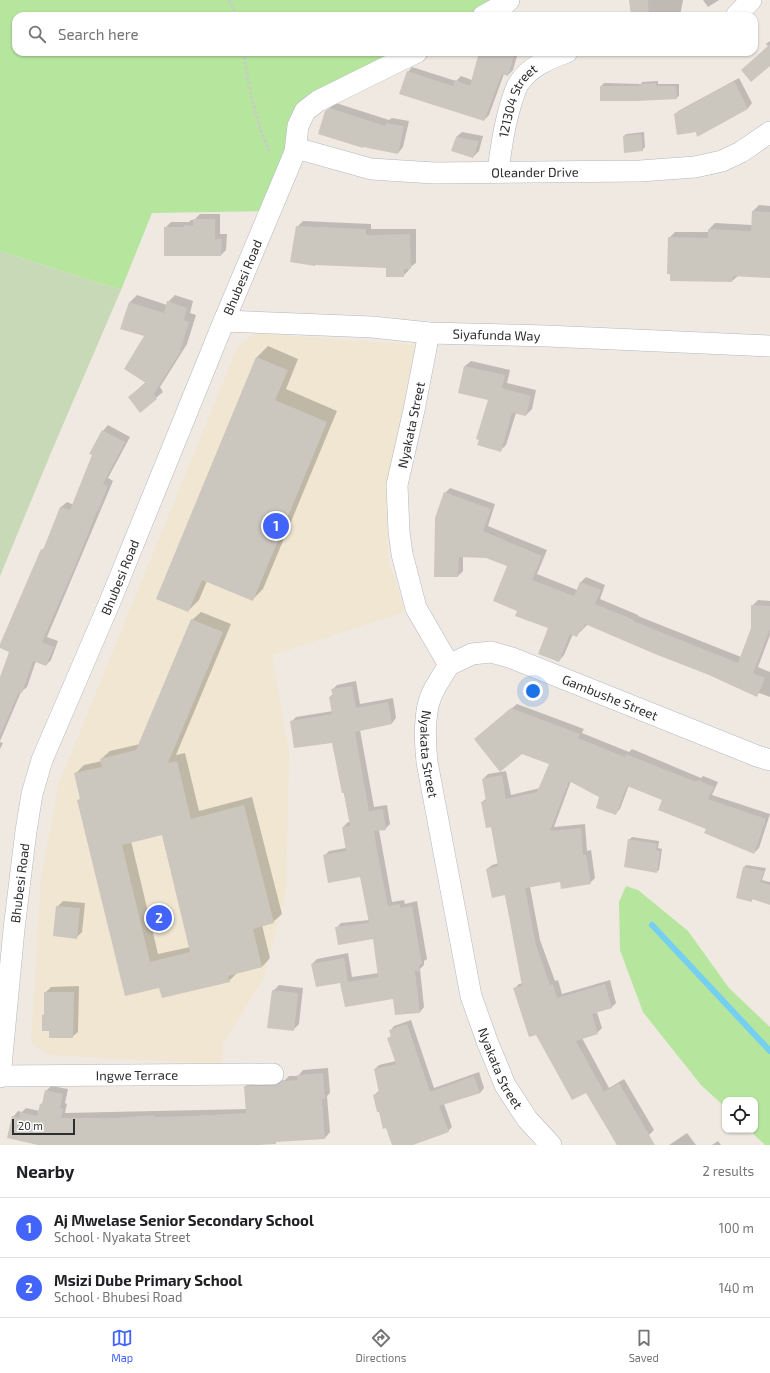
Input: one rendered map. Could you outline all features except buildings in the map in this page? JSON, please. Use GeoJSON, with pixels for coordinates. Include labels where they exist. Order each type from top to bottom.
{"type":"FeatureCollection","features":[{"type":"Feature","properties":{"kind":"street"},"geometry":{"type":"LineString","coordinates":[[490,12],[505,4],[509,0]]}},
{"type":"Feature","properties":{"kind":"street"},"geometry":{"type":"LineString","coordinates":[[740,12],[751,0]]}},
{"type":"Feature","properties":{"kind":"street","name":"Bhubesi Road"},"geometry":{"type":"LineString","coordinates":[[0,1077],[14,928],[26,831],[32,794],[42,760],[109,604],[286,173],[294,152],[298,126],[305,111],[318,101],[409,56]]}},
{"type":"Feature","properties":{"kind":"street","name":"121304 Street"},"geometry":{"type":"LineString","coordinates":[[498,172],[502,137],[518,83],[533,68],[556,56]]}},
{"type":"Feature","properties":{"kind":"street","name":"Oleander Drive"},"geometry":{"type":"LineString","coordinates":[[294,152],[303,150],[371,169],[434,173],[640,171],[695,167],[722,161],[741,152],[770,132]]}},
{"type":"Feature","properties":{"kind":"street","name":"Siyafunda Way"},"geometry":{"type":"LineString","coordinates":[[224,321],[372,327],[429,333],[547,336],[770,346]]}},
{"type":"Feature","properties":{"kind":"street","name":"Nyakata Street"},"geometry":{"type":"LineString","coordinates":[[429,333],[397,485],[399,531],[402,554],[416,608],[449,665],[436,685],[428,706],[425,737],[427,762],[471,996],[505,1085],[527,1119],[551,1145]]}},
{"type":"Feature","properties":{"kind":"street","name":"Gambushe Street"},"geometry":{"type":"LineString","coordinates":[[449,665],[472,654],[491,652],[512,658],[770,760]]}},
{"type":"Feature","properties":{"kind":"street","name":"Ingwe Terrace"},"geometry":{"type":"LineString","coordinates":[[0,1077],[273,1074]]}},
{"type":"Feature","properties":{"kind":"path"},"geometry":{"type":"LineString","coordinates":[[229,0],[235,12]]}},
{"type":"Feature","properties":{"kind":"path"},"geometry":{"type":"LineString","coordinates":[[245,56],[260,128],[269,150],[286,173]]}},
{"type":"Feature","properties":{"kind":"shaded area"},"geometry":{"type":"Polygon","coordinates":[[[255,333],[416,345],[407,415],[387,494],[388,558],[405,612],[272,655],[289,752],[286,893],[263,979],[223,1044],[221,1064],[49,1055],[31,1043],[41,877],[59,783],[238,346],[255,333]]]}},
{"type":"Feature","properties":{"kind":"green space"},"geometry":{"type":"Polygon","coordinates":[[[0,0],[507,0],[488,12],[12,12],[12,56],[407,56],[318,99],[269,211],[152,213],[121,290],[0,251],[0,0]]]}},
{"type":"Feature","properties":{"kind":"green space"},"geometry":{"type":"Polygon","coordinates":[[[0,251],[121,290],[0,576],[0,251]]]}},
{"type":"Feature","properties":{"kind":"green space"},"geometry":{"type":"Polygon","coordinates":[[[626,886],[638,890],[688,931],[729,988],[770,1027],[770,1145],[765,1145],[752,1133],[758,1133],[758,1097],[722,1097],[722,1104],[701,1085],[643,1012],[620,950],[619,902],[626,886]]]}},
{"type":"Feature","properties":{"kind":"waterway"},"geometry":{"type":"LineString","coordinates":[[652,925],[770,1051]]}},
{"type":"Feature","properties":{"kind":"place","name":"Aj Mwelase Senior Secondary School"},"geometry":{"type":"Point","coordinates":[276,526]}},
{"type":"Feature","properties":{"kind":"place","name":"Msizi Dube Primary School"},"geometry":{"type":"Point","coordinates":[159,918]}}]}
